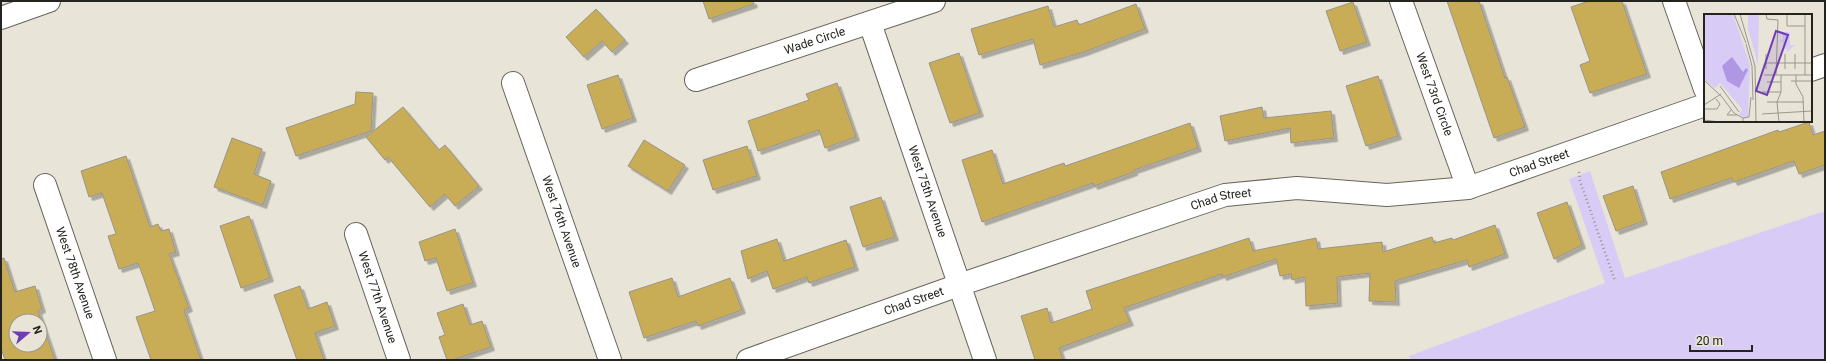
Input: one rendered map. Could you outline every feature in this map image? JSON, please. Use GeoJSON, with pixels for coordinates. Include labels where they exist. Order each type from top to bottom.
{"type":"FeatureCollection","features":[{"type":"Feature","properties":{"kind":"main road"},"geometry":{"type":"LineString","coordinates":[[1,18],[49,1]]}},
{"type":"Feature","properties":{"kind":"main road","name":"Wade Circle"},"geometry":{"type":"LineString","coordinates":[[696,80],[934,1]]}},
{"type":"Feature","properties":{"kind":"main road","name":"West 73rd Circle"},"geometry":{"type":"LineString","coordinates":[[1401,1],[1468,188]]}},
{"type":"Feature","properties":{"kind":"main road"},"geometry":{"type":"LineString","coordinates":[[1674,1],[1704,86]]}},
{"type":"Feature","properties":{"kind":"main road","name":"West 75th Avenue"},"geometry":{"type":"LineString","coordinates":[[870,23],[985,360]]}},
{"type":"Feature","properties":{"kind":"main road"},"geometry":{"type":"LineString","coordinates":[[1812,70],[1825,65]]}},
{"type":"Feature","properties":{"kind":"main road","name":"West 76th Avenue"},"geometry":{"type":"LineString","coordinates":[[513,82],[610,360]]}},
{"type":"Feature","properties":{"kind":"main road","name":"Chad Street"},"geometry":{"type":"LineString","coordinates":[[748,360],[959,285],[1225,195],[1297,188],[1387,195],[1468,188],[1704,105]]}},
{"type":"Feature","properties":{"kind":"main road","name":"West 78th Avenue"},"geometry":{"type":"LineString","coordinates":[[45,185],[106,360]]}},
{"type":"Feature","properties":{"kind":"main road","name":"West 77th Avenue"},"geometry":{"type":"LineString","coordinates":[[356,234],[399,360]]}},
{"type":"Feature","properties":{"kind":"path"},"geometry":{"type":"LineString","coordinates":[[1576,151],[1580,181],[1615,281]]}},
{"type":"Feature","properties":{"kind":"shaded area"},"geometry":{"type":"Polygon","coordinates":[[[1590,171],[1625,278],[1825,211],[1825,360],[1411,360],[1409,356],[1605,283],[1569,179],[1590,171]]]}},
{"type":"Feature","properties":{"kind":"building"},"geometry":{"type":"Polygon","coordinates":[[[703,1],[753,1],[754,4],[709,19],[703,1]]]}},
{"type":"Feature","properties":{"kind":"building"},"geometry":{"type":"Polygon","coordinates":[[[1447,1],[1479,1],[1505,78],[1507,77],[1525,127],[1494,138],[1447,1]]]}},
{"type":"Feature","properties":{"kind":"building"},"geometry":{"type":"Polygon","coordinates":[[[1589,1],[1622,1],[1647,74],[1590,93],[1580,65],[1590,61],[1571,7],[1589,1]]]}},
{"type":"Feature","properties":{"kind":"building"},"geometry":{"type":"Polygon","coordinates":[[[1353,2],[1367,42],[1340,51],[1326,11],[1353,2]]]}},
{"type":"Feature","properties":{"kind":"building"},"geometry":{"type":"Polygon","coordinates":[[[1136,4],[1145,29],[1084,52],[1040,65],[1033,39],[979,55],[971,29],[1048,6],[1054,27],[1077,20],[1079,25],[1136,4]]]}},
{"type":"Feature","properties":{"kind":"building"},"geometry":{"type":"Polygon","coordinates":[[[596,9],[625,40],[612,52],[602,41],[584,57],[566,37],[596,9]]]}},
{"type":"Feature","properties":{"kind":"building"},"geometry":{"type":"Polygon","coordinates":[[[959,53],[980,113],[950,123],[929,63],[959,53]]]}},
{"type":"Feature","properties":{"kind":"building"},"geometry":{"type":"Polygon","coordinates":[[[618,75],[633,118],[602,129],[587,85],[618,75]]]}},
{"type":"Feature","properties":{"kind":"building"},"geometry":{"type":"Polygon","coordinates":[[[1378,76],[1398,136],[1366,146],[1346,86],[1378,76]]]}},
{"type":"Feature","properties":{"kind":"building"},"geometry":{"type":"Polygon","coordinates":[[[837,83],[856,137],[825,148],[819,130],[758,151],[748,121],[809,100],[806,94],[837,83]]]}},
{"type":"Feature","properties":{"kind":"building"},"geometry":{"type":"Polygon","coordinates":[[[356,92],[373,93],[371,131],[296,156],[286,128],[355,104],[356,92]]]}},
{"type":"Feature","properties":{"kind":"building"},"geometry":{"type":"Polygon","coordinates":[[[403,107],[439,150],[445,145],[479,186],[455,206],[445,194],[430,207],[388,157],[385,160],[366,137],[403,107]]]}},
{"type":"Feature","properties":{"kind":"building"},"geometry":{"type":"Polygon","coordinates":[[[1262,107],[1264,118],[1331,111],[1334,138],[1291,143],[1290,128],[1225,141],[1220,116],[1262,107]]]}},
{"type":"Feature","properties":{"kind":"building"},"geometry":{"type":"Polygon","coordinates":[[[1809,122],[1813,135],[1825,131],[1825,165],[1799,174],[1794,161],[1734,182],[1732,178],[1670,199],[1661,172],[1778,130],[1779,132],[1809,122]]]}},
{"type":"Feature","properties":{"kind":"building"},"geometry":{"type":"Polygon","coordinates":[[[1190,123],[1198,148],[1134,170],[1134,172],[1094,186],[1093,183],[982,222],[962,160],[992,150],[1003,184],[1064,163],[1065,166],[1190,123]]]}},
{"type":"Feature","properties":{"kind":"building"},"geometry":{"type":"Polygon","coordinates":[[[232,138],[262,149],[254,174],[271,181],[263,205],[214,187],[232,138]]]}},
{"type":"Feature","properties":{"kind":"building"},"geometry":{"type":"Polygon","coordinates":[[[644,140],[685,165],[668,191],[628,166],[644,140]]]}},
{"type":"Feature","properties":{"kind":"building"},"geometry":{"type":"Polygon","coordinates":[[[747,146],[757,176],[713,190],[703,160],[747,146]]]}},
{"type":"Feature","properties":{"kind":"building"},"geometry":{"type":"Polygon","coordinates":[[[126,156],[150,227],[158,224],[161,231],[169,229],[176,252],[169,254],[189,308],[184,310],[201,360],[151,360],[136,317],[155,311],[138,263],[119,269],[108,236],[116,234],[102,193],[89,197],[81,171],[126,156]]]}},
{"type":"Feature","properties":{"kind":"building"},"geometry":{"type":"Polygon","coordinates":[[[1633,186],[1644,221],[1616,231],[1603,196],[1633,186]]]}},
{"type":"Feature","properties":{"kind":"building"},"geometry":{"type":"Polygon","coordinates":[[[881,197],[895,237],[863,247],[850,207],[881,197]]]}},
{"type":"Feature","properties":{"kind":"building"},"geometry":{"type":"Polygon","coordinates":[[[1567,202],[1582,245],[1554,259],[1537,213],[1567,202]]]}},
{"type":"Feature","properties":{"kind":"building"},"geometry":{"type":"Polygon","coordinates":[[[249,216],[270,278],[241,288],[220,226],[249,216]]]}},
{"type":"Feature","properties":{"kind":"building"},"geometry":{"type":"Polygon","coordinates":[[[1495,225],[1505,254],[1469,267],[1467,260],[1395,281],[1396,302],[1369,301],[1370,273],[1337,277],[1338,303],[1306,306],[1305,277],[1292,280],[1291,274],[1280,276],[1276,259],[1223,277],[1222,274],[1124,308],[1130,322],[1059,348],[1063,360],[1035,360],[1021,316],[1047,308],[1051,323],[1092,309],[1086,291],[1249,238],[1253,251],[1316,238],[1318,249],[1382,242],[1383,252],[1432,237],[1434,243],[1452,238],[1453,240],[1495,225]]]}},
{"type":"Feature","properties":{"kind":"building"},"geometry":{"type":"Polygon","coordinates":[[[455,229],[473,283],[447,291],[436,258],[425,261],[419,242],[455,229]]]}},
{"type":"Feature","properties":{"kind":"building"},"geometry":{"type":"Polygon","coordinates":[[[777,239],[784,261],[846,240],[855,267],[809,283],[807,277],[773,289],[767,271],[748,279],[741,251],[777,239]]]}},
{"type":"Feature","properties":{"kind":"building"},"geometry":{"type":"Polygon","coordinates":[[[4,258],[15,292],[35,286],[42,309],[38,311],[39,313],[8,313],[8,353],[48,353],[48,340],[55,360],[5,360],[1,348],[1,259],[4,258]]]}},
{"type":"Feature","properties":{"kind":"building"},"geometry":{"type":"Polygon","coordinates":[[[672,278],[678,297],[730,278],[742,310],[698,326],[696,321],[644,338],[629,292],[672,278]]]}},
{"type":"Feature","properties":{"kind":"building"},"geometry":{"type":"Polygon","coordinates":[[[300,286],[308,309],[327,302],[335,326],[315,333],[324,360],[297,360],[274,295],[300,286]]]}},
{"type":"Feature","properties":{"kind":"building"},"geometry":{"type":"Polygon","coordinates":[[[463,304],[470,325],[482,321],[491,347],[452,360],[447,360],[439,337],[445,335],[437,313],[463,304]]]}}]}
